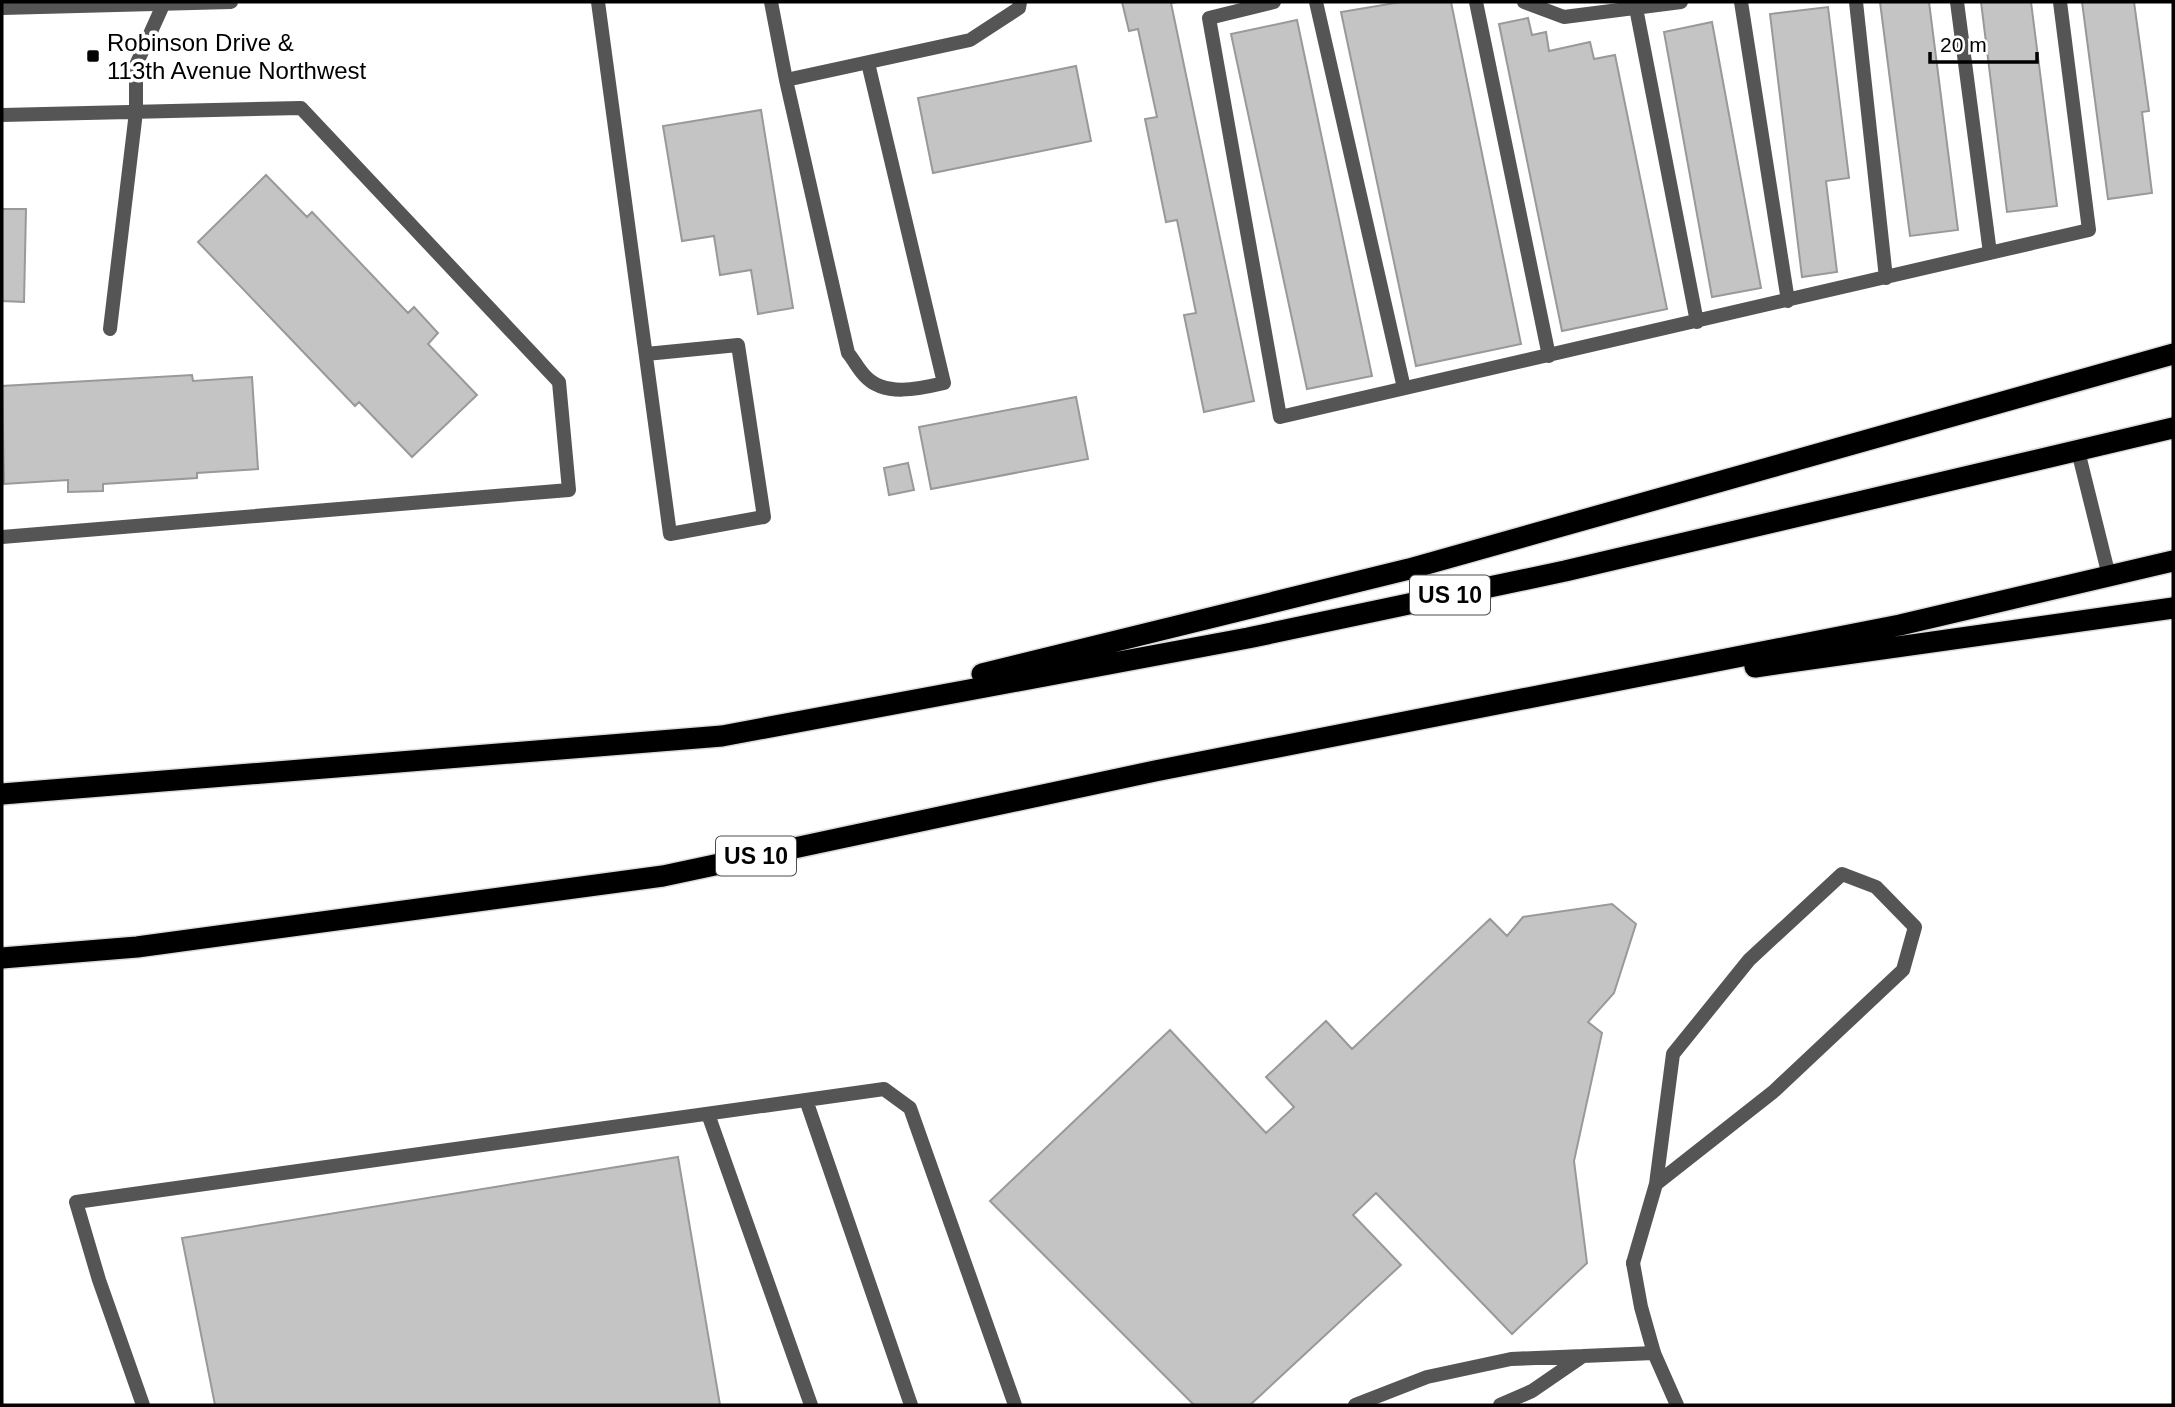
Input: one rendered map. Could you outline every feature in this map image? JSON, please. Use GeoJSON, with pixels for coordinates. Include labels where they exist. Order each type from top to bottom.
{"type":"FeatureCollection","features":[{"type":"Feature","properties":{"kind":"highway"},"geometry":{"type":"LineString","coordinates":[[722,736],[1089,649],[1409,569],[2173,354]]}},
{"type":"Feature","properties":{"kind":"highway","name":"US 10"},"geometry":{"type":"LineString","coordinates":[[2,794],[722,736],[1248,638],[1565,570],[2173,428]]}},
{"type":"Feature","properties":{"kind":"highway","name":"US 10"},"geometry":{"type":"LineString","coordinates":[[2,958],[137,947],[663,876],[1142,774],[1900,625],[2173,561]]}},
{"type":"Feature","properties":{"kind":"highway"},"geometry":{"type":"LineString","coordinates":[[1503,703],[2173,608]]}},
{"type":"Feature","properties":{"kind":"street"},"geometry":{"type":"LineString","coordinates":[[2,8],[231,2]]}},
{"type":"Feature","properties":{"kind":"street"},"geometry":{"type":"LineString","coordinates":[[598,2],[670,534],[764,517],[738,345],[646,354]]}},
{"type":"Feature","properties":{"kind":"street"},"geometry":{"type":"LineString","coordinates":[[771,2],[848,353],[866,378],[893,390],[919,388],[944,383],[868,63]]}},
{"type":"Feature","properties":{"kind":"street"},"geometry":{"type":"LineString","coordinates":[[786,80],[970,40],[1019,8],[1020,2]]}},
{"type":"Feature","properties":{"kind":"street"},"geometry":{"type":"LineString","coordinates":[[1274,2],[1209,18],[1280,417],[2089,230],[2060,2]]}},
{"type":"Feature","properties":{"kind":"street"},"geometry":{"type":"LineString","coordinates":[[1316,2],[1404,388]]}},
{"type":"Feature","properties":{"kind":"street"},"geometry":{"type":"LineString","coordinates":[[1476,2],[1549,355]]}},
{"type":"Feature","properties":{"kind":"street"},"geometry":{"type":"LineString","coordinates":[[1524,2],[1563,17],[1681,2]]}},
{"type":"Feature","properties":{"kind":"street"},"geometry":{"type":"LineString","coordinates":[[1741,2],[1788,301]]}},
{"type":"Feature","properties":{"kind":"street"},"geometry":{"type":"LineString","coordinates":[[1856,2],[1886,278]]}},
{"type":"Feature","properties":{"kind":"street"},"geometry":{"type":"LineString","coordinates":[[1957,2],[1990,253]]}},
{"type":"Feature","properties":{"kind":"street"},"geometry":{"type":"LineString","coordinates":[[110,329],[136,112],[136,65],[163,4]]}},
{"type":"Feature","properties":{"kind":"street"},"geometry":{"type":"LineString","coordinates":[[1636,8],[1697,322]]}},
{"type":"Feature","properties":{"kind":"street"},"geometry":{"type":"LineString","coordinates":[[2,115],[301,108],[559,382],[569,490],[2,537]]}},
{"type":"Feature","properties":{"kind":"street"},"geometry":{"type":"LineString","coordinates":[[2078,451],[2109,576]]}},
{"type":"Feature","properties":{"kind":"street"},"geometry":{"type":"LineString","coordinates":[[1656,1184],[1773,1092],[1903,970],[1915,927],[1876,887],[1842,874],[1749,960],[1673,1054],[1656,1184],[1633,1264],[1654,1353],[1677,1405]]}},
{"type":"Feature","properties":{"kind":"street"},"geometry":{"type":"LineString","coordinates":[[143,1405],[99,1280],[76,1202],[884,1089],[910,1108],[1015,1405]]}},
{"type":"Feature","properties":{"kind":"street"},"geometry":{"type":"LineString","coordinates":[[806,1100],[911,1405]]}},
{"type":"Feature","properties":{"kind":"street"},"geometry":{"type":"LineString","coordinates":[[708,1114],[811,1405]]}},
{"type":"Feature","properties":{"kind":"street"},"geometry":{"type":"LineString","coordinates":[[1355,1405],[1427,1377],[1511,1359],[1654,1353]]}},
{"type":"Feature","properties":{"kind":"street"},"geometry":{"type":"LineString","coordinates":[[1500,1405],[1532,1391],[1583,1356]]}},
{"type":"Feature","properties":{"kind":"building"},"geometry":{"type":"Polygon","coordinates":[[[1122,2],[1178,2],[1171,3],[1254,401],[1204,412],[1184,315],[1196,313],[1177,220],[1166,222],[1145,119],[1157,117],[1138,29],[1129,31],[1122,2]]]}},
{"type":"Feature","properties":{"kind":"building"},"geometry":{"type":"Polygon","coordinates":[[[1401,2],[1451,2],[1521,344],[1416,366],[1341,12],[1401,2]]]}},
{"type":"Feature","properties":{"kind":"building"},"geometry":{"type":"Polygon","coordinates":[[[1880,2],[1929,2],[1958,230],[1910,236],[1880,2]]]}},
{"type":"Feature","properties":{"kind":"building"},"geometry":{"type":"Polygon","coordinates":[[[1981,2],[2031,2],[2057,206],[2007,212],[1981,2]]]}},
{"type":"Feature","properties":{"kind":"building"},"geometry":{"type":"Polygon","coordinates":[[[2082,2],[2134,2],[2149,111],[2142,112],[2152,193],[2108,199],[2082,2]]]}},
{"type":"Feature","properties":{"kind":"building"},"geometry":{"type":"Polygon","coordinates":[[[1828,7],[1849,178],[1826,181],[1837,272],[1802,277],[1770,14],[1828,7]]]}},
{"type":"Feature","properties":{"kind":"building"},"geometry":{"type":"Polygon","coordinates":[[[1528,18],[1532,35],[1546,32],[1549,51],[1590,42],[1594,59],[1615,55],[1667,309],[1562,331],[1499,24],[1528,18]]]}},
{"type":"Feature","properties":{"kind":"building"},"geometry":{"type":"Polygon","coordinates":[[[1297,20],[1372,376],[1307,389],[1231,34],[1297,20]]]}},
{"type":"Feature","properties":{"kind":"building"},"geometry":{"type":"Polygon","coordinates":[[[1712,22],[1761,288],[1712,297],[1664,32],[1712,22]]]}},
{"type":"Feature","properties":{"kind":"building"},"geometry":{"type":"Polygon","coordinates":[[[1076,66],[1091,141],[933,173],[918,98],[1076,66]]]}},
{"type":"Feature","properties":{"kind":"building"},"geometry":{"type":"Polygon","coordinates":[[[761,110],[793,308],[758,314],[751,270],[720,275],[714,236],[682,241],[663,126],[761,110]]]}},
{"type":"Feature","properties":{"kind":"building"},"geometry":{"type":"Polygon","coordinates":[[[266,175],[307,217],[312,212],[408,313],[414,307],[438,333],[428,344],[477,395],[412,457],[359,402],[355,406],[198,242],[266,175]]]}},
{"type":"Feature","properties":{"kind":"building"},"geometry":{"type":"Polygon","coordinates":[[[2,209],[26,209],[24,302],[2,301],[2,209]]]}},
{"type":"Feature","properties":{"kind":"building"},"geometry":{"type":"Polygon","coordinates":[[[192,375],[193,381],[252,377],[258,469],[197,473],[197,478],[103,484],[103,491],[68,492],[68,480],[4,484],[2,386],[192,375]]]}},
{"type":"Feature","properties":{"kind":"building"},"geometry":{"type":"Polygon","coordinates":[[[1076,397],[1088,459],[931,489],[919,427],[1076,397]]]}},
{"type":"Feature","properties":{"kind":"building"},"geometry":{"type":"Polygon","coordinates":[[[908,463],[914,490],[889,495],[884,468],[908,463]]]}},
{"type":"Feature","properties":{"kind":"building"},"geometry":{"type":"Polygon","coordinates":[[[1612,904],[1636,924],[1614,993],[1588,1022],[1602,1033],[1574,1161],[1587,1263],[1512,1334],[1376,1193],[1353,1215],[1401,1265],[1250,1405],[1194,1405],[990,1201],[1170,1030],[1266,1133],[1294,1107],[1266,1077],[1326,1021],[1352,1049],[1490,919],[1507,936],[1523,917],[1612,904]]]}},
{"type":"Feature","properties":{"kind":"building"},"geometry":{"type":"Polygon","coordinates":[[[678,1157],[720,1405],[215,1405],[182,1238],[678,1157]]]}},
{"type":"Feature","properties":{"kind":"place","name":"Robinson Drive & 113th Avenue Northwest"},"geometry":{"type":"Point","coordinates":[93,56]}}]}
